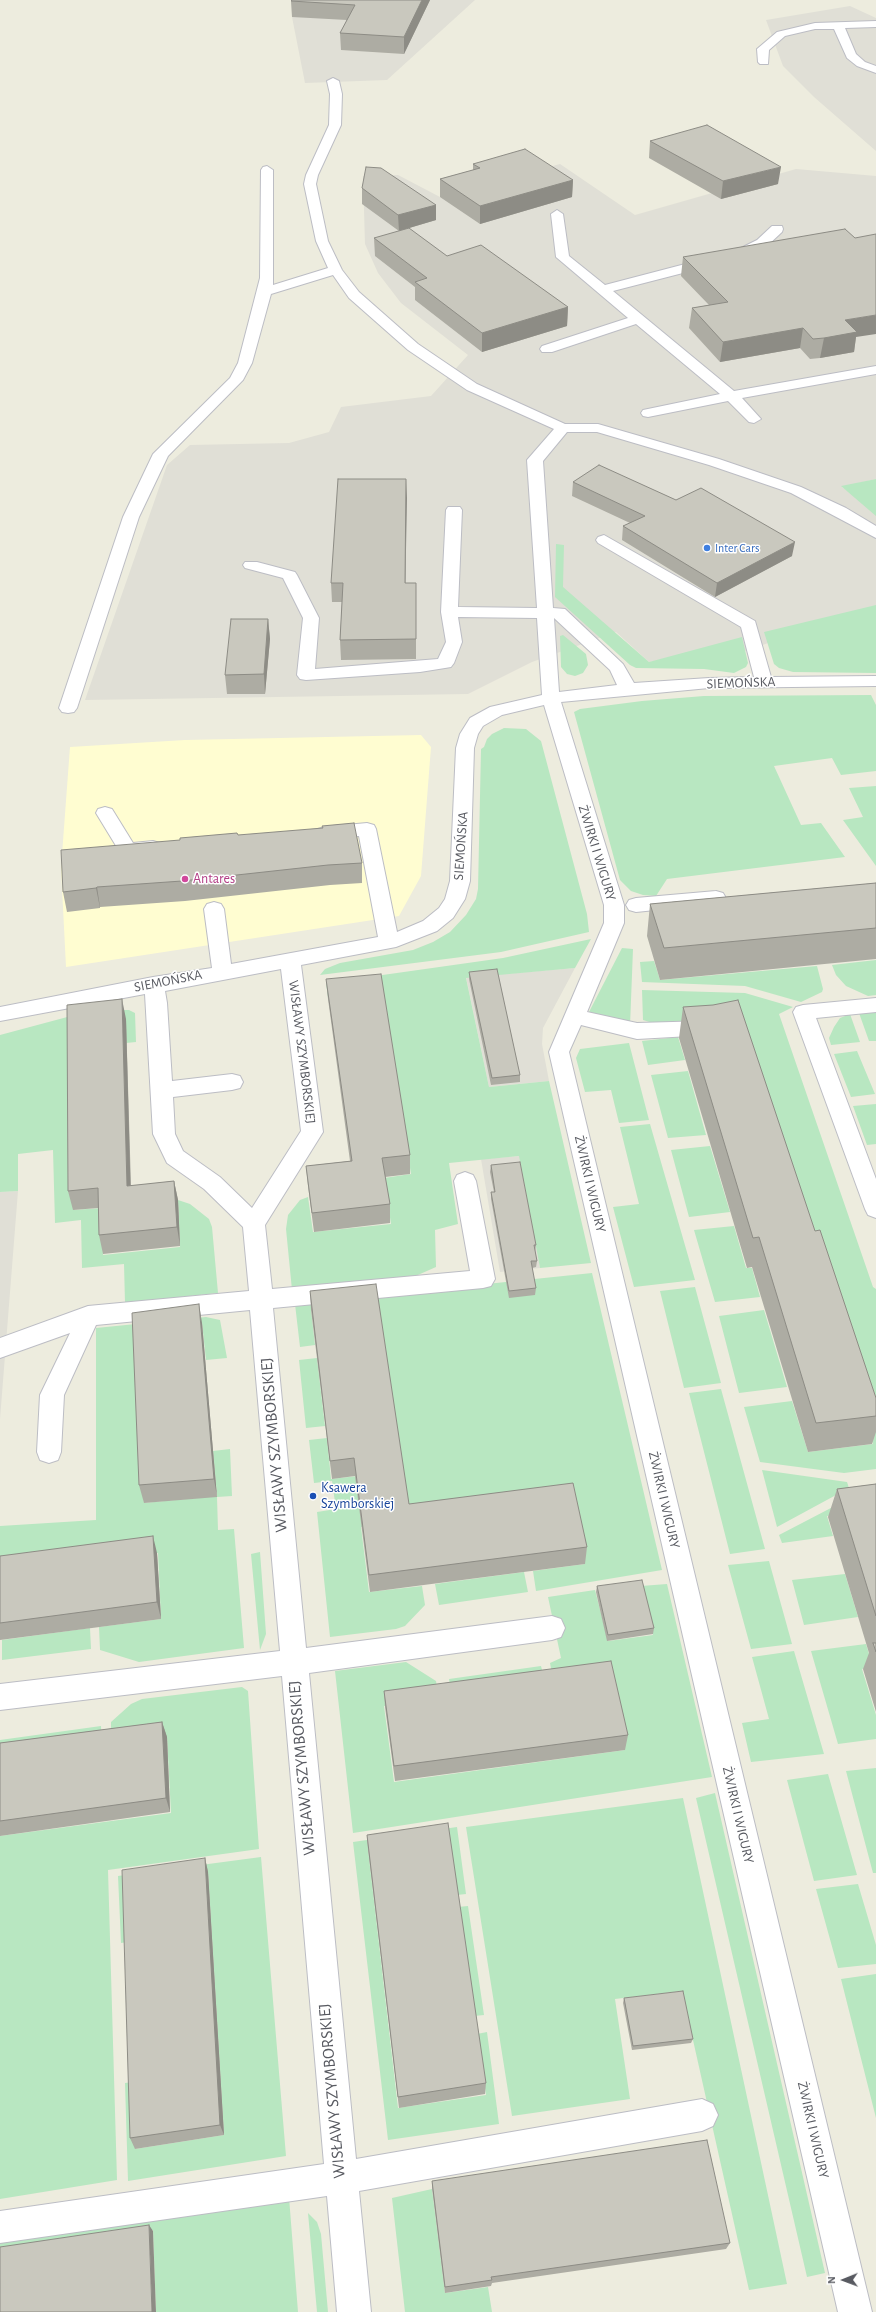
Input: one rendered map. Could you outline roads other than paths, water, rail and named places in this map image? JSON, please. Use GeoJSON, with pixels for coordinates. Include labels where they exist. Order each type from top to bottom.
{"type":"FeatureCollection","features":[{"type":"Feature","properties":{"kind":"street"},"geometry":{"type":"LineString","coordinates":[[764,62],[763,49],[781,34],[815,26],[876,24]]}},
{"type":"Feature","properties":{"kind":"street"},"geometry":{"type":"LineString","coordinates":[[838,25],[851,56],[861,64],[876,70]]}},
{"type":"Feature","properties":{"kind":"street"},"geometry":{"type":"LineString","coordinates":[[333,81],[336,94],[335,125],[312,176],[310,184],[322,241],[336,270],[354,295],[413,347],[472,387],[563,428],[598,428],[714,462],[796,490],[840,511],[876,533]]}},
{"type":"Feature","properties":{"kind":"street"},"geometry":{"type":"LineString","coordinates":[[68,708],[131,517],[161,454],[236,380],[245,364],[265,292],[267,278],[267,170]]}},
{"type":"Feature","properties":{"kind":"street"},"geometry":{"type":"LineString","coordinates":[[557,214],[562,257],[731,396],[754,419]]}},
{"type":"Feature","properties":{"kind":"street"},"geometry":{"type":"LineString","coordinates":[[602,290],[740,254],[762,243],[777,229]]}},
{"type":"Feature","properties":{"kind":"street"},"geometry":{"type":"LineString","coordinates":[[265,292],[336,270]]}},
{"type":"Feature","properties":{"kind":"street"},"geometry":{"type":"LineString","coordinates":[[547,349],[638,319]]}},
{"type":"Feature","properties":{"kind":"street"},"geometry":{"type":"LineString","coordinates":[[648,413],[731,396],[876,370]]}},
{"type":"Feature","properties":{"kind":"street","name":"ŻWIRKI I WIGURY"},"geometry":{"type":"LineString","coordinates":[[563,428],[535,460],[551,698],[555,717],[614,905],[612,928],[559,1052],[855,2312]]}},
{"type":"Feature","properties":{"kind":"street"},"geometry":{"type":"LineString","coordinates":[[251,565],[289,575],[311,618],[306,675],[420,667],[445,662],[454,642],[449,612],[454,510]]}},
{"type":"Feature","properties":{"kind":"street"},"geometry":{"type":"LineString","coordinates":[[604,540],[749,625],[764,682]]}},
{"type":"Feature","properties":{"kind":"street"},"geometry":{"type":"LineString","coordinates":[[449,612],[559,613],[618,668],[628,689]]}},
{"type":"Feature","properties":{"kind":"street","name":"SIEMOŃSKA"},"geometry":{"type":"LineString","coordinates":[[0,1014],[222,971],[389,942],[413,934],[430,926],[446,913],[455,899],[460,881],[463,850],[465,748],[469,734],[476,722],[509,707],[551,698],[628,689],[764,682],[876,681]]}},
{"type":"Feature","properties":{"kind":"street"},"geometry":{"type":"LineString","coordinates":[[106,813],[128,850],[168,846]]}},
{"type":"Feature","properties":{"kind":"street"},"geometry":{"type":"LineString","coordinates":[[303,835],[367,829],[389,942]]}},
{"type":"Feature","properties":{"kind":"street"},"geometry":{"type":"LineString","coordinates":[[636,905],[735,896]]}},
{"type":"Feature","properties":{"kind":"street"},"geometry":{"type":"LineString","coordinates":[[214,909],[222,971]]}},
{"type":"Feature","properties":{"kind":"street","name":"WISŁAWY SZYMBORSKIEJ"},"geometry":{"type":"LineString","coordinates":[[290,959],[312,1132],[254,1224],[292,1662],[340,2178],[354,2312]]}},
{"type":"Feature","properties":{"kind":"street"},"geometry":{"type":"LineString","coordinates":[[153,984],[157,1003],[164,1134],[175,1157],[212,1182],[254,1224]]}},
{"type":"Feature","properties":{"kind":"street"},"geometry":{"type":"LineString","coordinates":[[876,1005],[803,1012],[876,1209]]}},
{"type":"Feature","properties":{"kind":"street"},"geometry":{"type":"LineString","coordinates":[[574,1016],[637,1031],[708,1028]]}},
{"type":"Feature","properties":{"kind":"street"},"geometry":{"type":"LineString","coordinates":[[162,1090],[232,1082]]}},
{"type":"Feature","properties":{"kind":"street"},"geometry":{"type":"LineString","coordinates":[[0,1348],[88,1316],[261,1302],[482,1279],[465,1181]]}},
{"type":"Feature","properties":{"kind":"street"},"geometry":{"type":"LineString","coordinates":[[49,1452],[52,1395],[80,1337],[88,1316]]}},
{"type":"Feature","properties":{"kind":"street"},"geometry":{"type":"LineString","coordinates":[[0,1697],[292,1662],[552,1628]]}},
{"type":"Feature","properties":{"kind":"street"},"geometry":{"type":"LineString","coordinates":[[0,2227],[340,2178],[702,2115]]}},
{"type":"Feature","properties":{"kind":"place","name":"Inter Cars"},"geometry":{"type":"Point","coordinates":[707,548]}},
{"type":"Feature","properties":{"kind":"place","name":"Antares"},"geometry":{"type":"Point","coordinates":[185,879]}},
{"type":"Feature","properties":{"kind":"place","name":"Ksawera Szymborskiej"},"geometry":{"type":"Point","coordinates":[313,1496]}}]}
